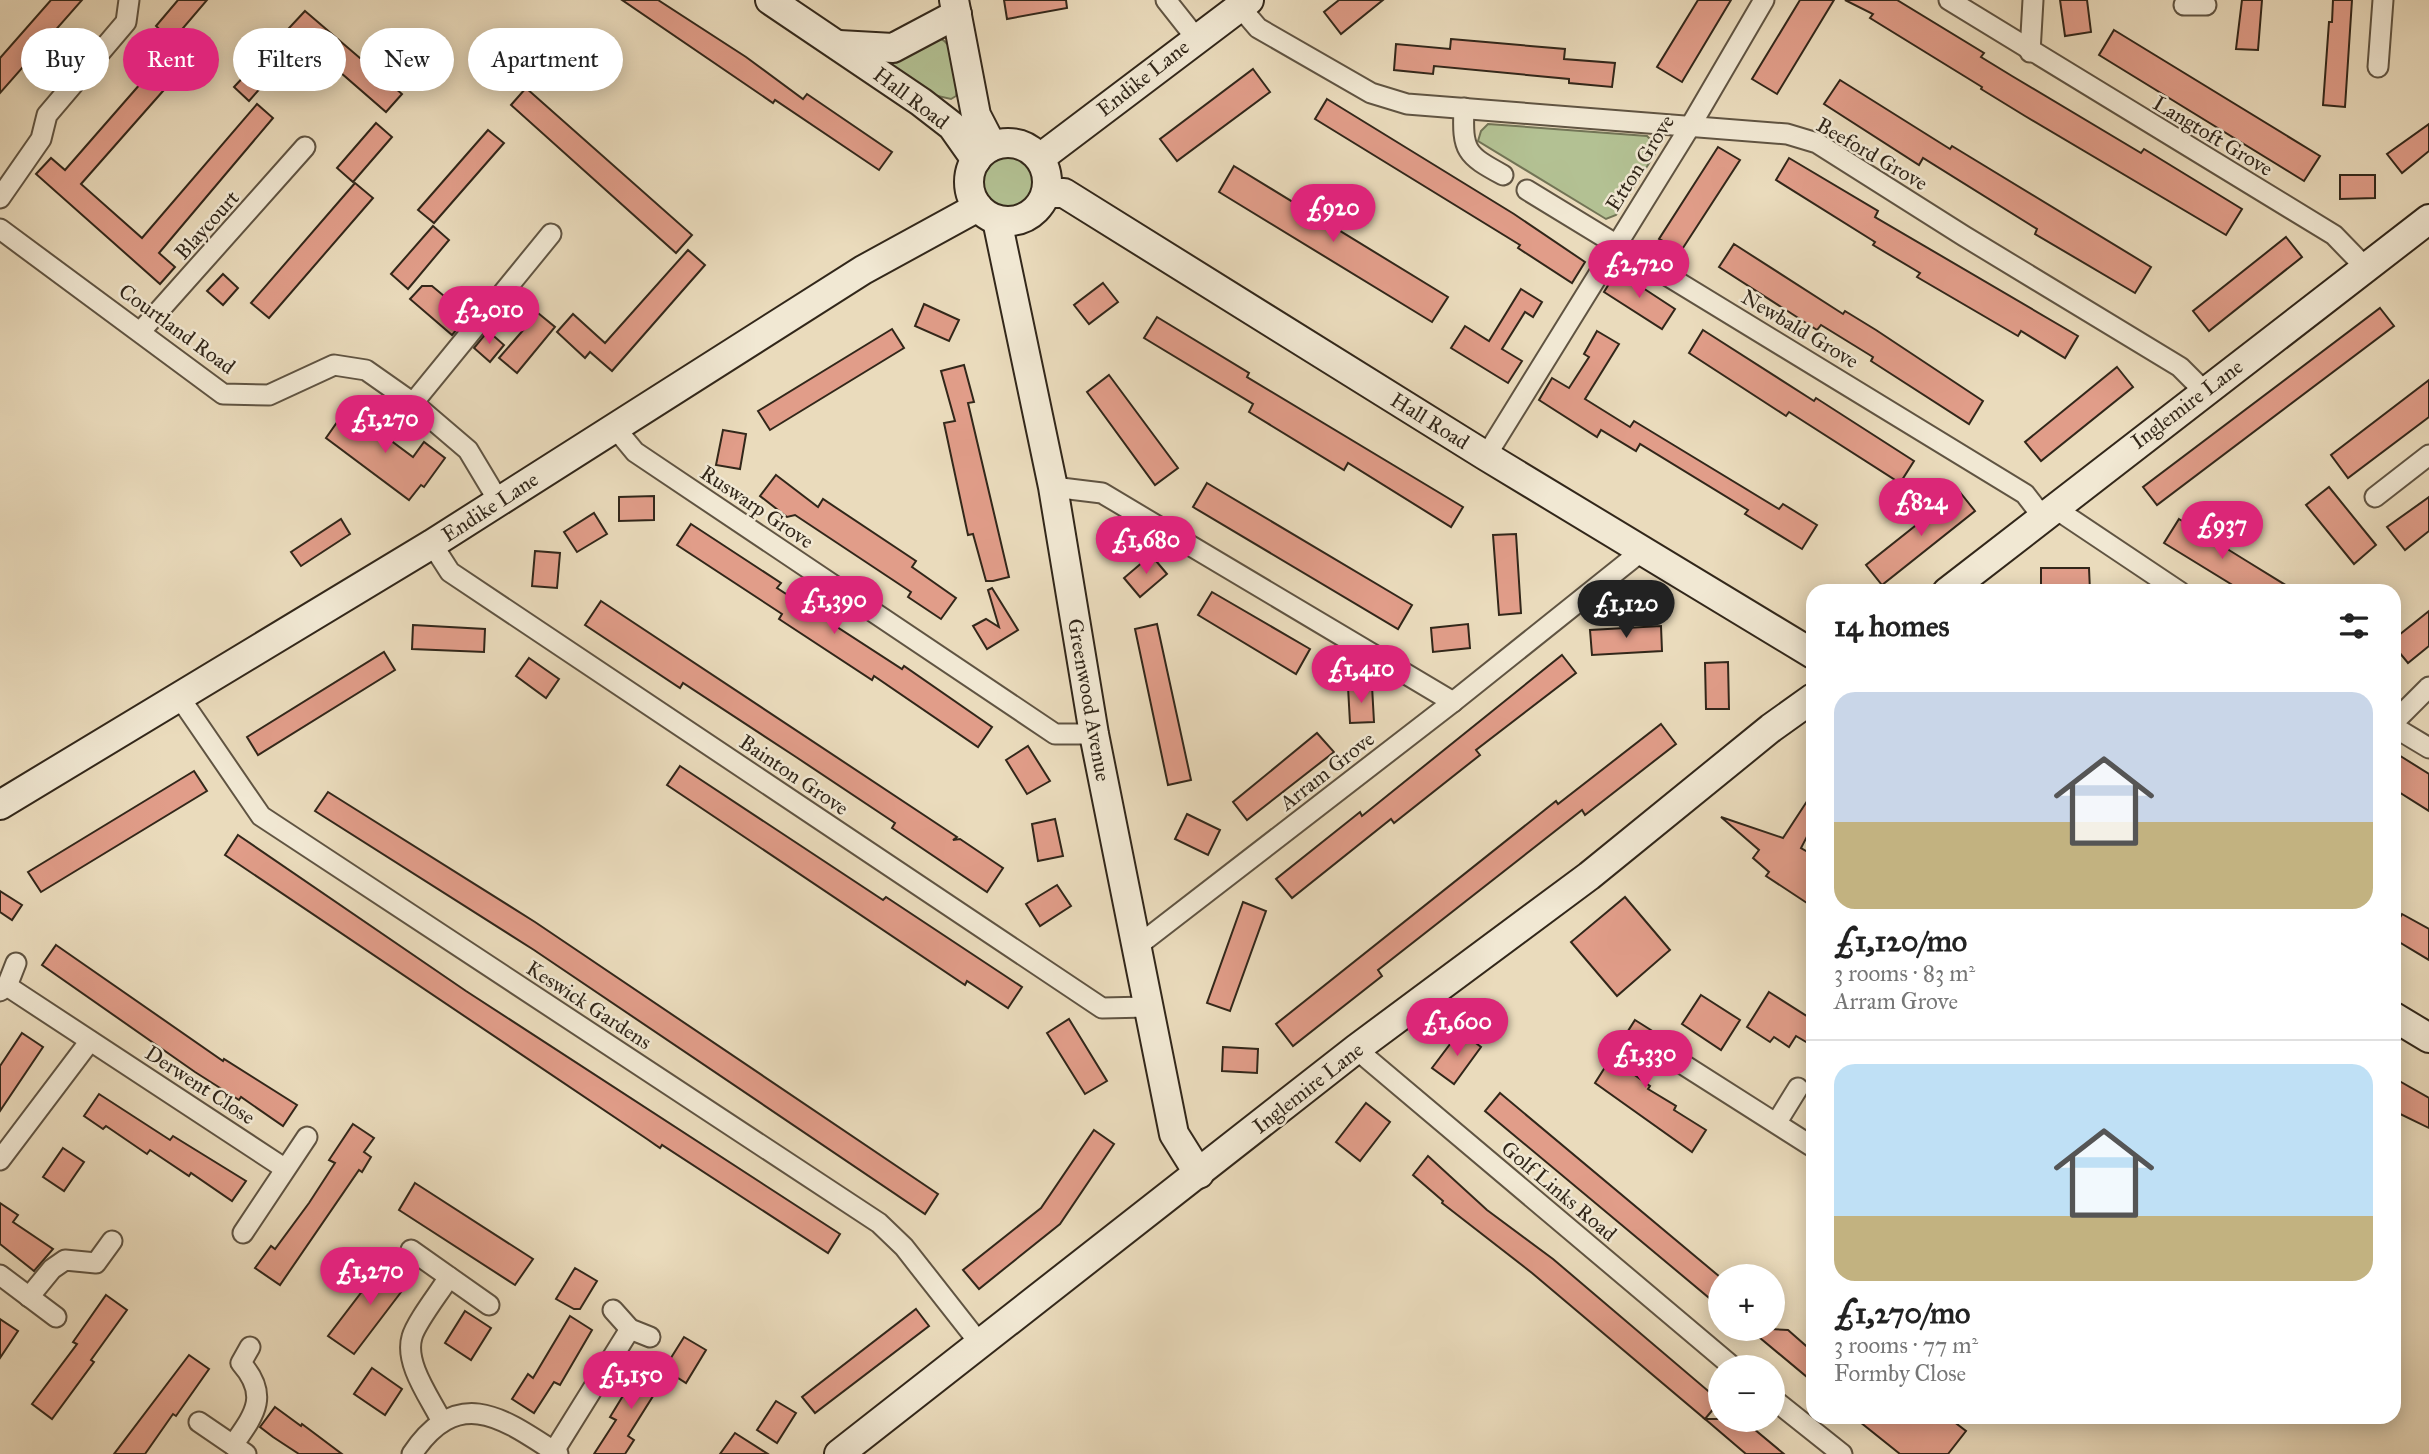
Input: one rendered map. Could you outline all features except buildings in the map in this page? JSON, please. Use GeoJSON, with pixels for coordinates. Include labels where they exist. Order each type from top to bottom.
{"type":"FeatureCollection","features":[{"type":"Feature","properties":{"kind":"street"},"geometry":{"type":"LineString","coordinates":[[0,198],[41,139],[47,115],[126,22],[129,0]]}},
{"type":"Feature","properties":{"kind":"street","name":"Hall Road"},"geometry":{"type":"LineString","coordinates":[[770,0],[839,45],[984,153]]}},
{"type":"Feature","properties":{"kind":"street"},"geometry":{"type":"LineString","coordinates":[[1166,0],[1196,38]]}},
{"type":"Feature","properties":{"kind":"street","name":"Etton Grove"},"geometry":{"type":"LineString","coordinates":[[1486,456],[1691,125],[1764,0]]}},
{"type":"Feature","properties":{"kind":"street","name":"Langtoft Grove"},"geometry":{"type":"LineString","coordinates":[[1949,0],[2030,52],[2334,235],[2365,267]]}},
{"type":"Feature","properties":{"kind":"street"},"geometry":{"type":"LineString","coordinates":[[2030,52],[2033,0]]}},
{"type":"Feature","properties":{"kind":"street"},"geometry":{"type":"LineString","coordinates":[[2378,67],[2383,0]]}},
{"type":"Feature","properties":{"kind":"street"},"geometry":{"type":"LineString","coordinates":[[1244,4],[1258,27],[1371,93],[1407,104],[1464,108],[1463,132],[1466,150],[1481,163],[1503,175]]}},
{"type":"Feature","properties":{"kind":"street","name":"Endike Lane"},"geometry":{"type":"LineString","coordinates":[[1040,158],[1244,4]]}},
{"type":"Feature","properties":{"kind":"street"},"geometry":{"type":"LineString","coordinates":[[2184,5],[2205,9]]}},
{"type":"Feature","properties":{"kind":"street"},"geometry":{"type":"LineString","coordinates":[[956,7],[984,153]]}},
{"type":"Feature","properties":{"kind":"street","name":"Hall Road"},"geometry":{"type":"LineString","coordinates":[[839,45],[892,48],[956,7]]}},
{"type":"Feature","properties":{"kind":"street","name":"Beeford Grove"},"geometry":{"type":"LineString","coordinates":[[1464,108],[1787,134],[1817,143],[2180,367],[2205,391]]}},
{"type":"Feature","properties":{"kind":"street"},"geometry":{"type":"LineString","coordinates":[[1009,143],[1026,147],[1040,158],[1046,169],[1046,193],[1036,210],[1019,220],[988,214],[970,192],[970,175],[984,153],[1009,143]]}},
{"type":"Feature","properties":{"kind":"street","name":"Blaycourt"},"geometry":{"type":"LineString","coordinates":[[141,331],[305,147]]}},
{"type":"Feature","properties":{"kind":"street","name":"Newbald Grove"},"geometry":{"type":"LineString","coordinates":[[1527,190],[2025,494],[2047,512],[2065,518],[2168,584]]}},
{"type":"Feature","properties":{"kind":"street","name":"Hall Road"},"geometry":{"type":"LineString","coordinates":[[1046,193],[1064,193],[1486,456],[1806,650]]}},
{"type":"Feature","properties":{"kind":"street","name":"Endike Lane"},"geometry":{"type":"LineString","coordinates":[[0,805],[432,544],[498,500],[617,429],[863,270],[988,214]]}},
{"type":"Feature","properties":{"kind":"street","name":"Greenwood Avenue"},"geometry":{"type":"LineString","coordinates":[[988,214],[1053,487],[1094,734],[1174,1134],[1199,1174]]}},
{"type":"Feature","properties":{"kind":"street","name":"Courtland Road"},"geometry":{"type":"LineString","coordinates":[[0,229],[223,394],[269,395],[334,365],[366,370],[413,403],[468,450],[498,500]]}},
{"type":"Feature","properties":{"kind":"street","name":"Inglemire Lane"},"geometry":{"type":"LineString","coordinates":[[1957,584],[2365,267],[2425,229]]}},
{"type":"Feature","properties":{"kind":"street"},"geometry":{"type":"LineString","coordinates":[[413,403],[551,234]]}},
{"type":"Feature","properties":{"kind":"street","name":"Ruswarp Grove"},"geometry":{"type":"LineString","coordinates":[[617,429],[635,452],[1055,734],[1094,734]]}},
{"type":"Feature","properties":{"kind":"street"},"geometry":{"type":"LineString","coordinates":[[2375,497],[2429,455]]}},
{"type":"Feature","properties":{"kind":"street"},"geometry":{"type":"LineString","coordinates":[[1053,487],[1102,493],[1453,702]]}},
{"type":"Feature","properties":{"kind":"street","name":"Bainton Grove"},"geometry":{"type":"LineString","coordinates":[[432,544],[450,572],[1102,1008],[1148,1007]]}},
{"type":"Feature","properties":{"kind":"street","name":"Arram Grove"},"geometry":{"type":"LineString","coordinates":[[1136,947],[1453,702],[1643,550]]}},
{"type":"Feature","properties":{"kind":"street"},"geometry":{"type":"LineString","coordinates":[[2401,717],[2429,687]]}},
{"type":"Feature","properties":{"kind":"street","name":"Keswick Gardens"},"geometry":{"type":"LineString","coordinates":[[180,698],[261,816],[879,1223],[904,1247],[981,1345]]}},
{"type":"Feature","properties":{"kind":"street","name":"Inglemire Lane"},"geometry":{"type":"LineString","coordinates":[[839,1454],[1356,1049],[1589,876],[1771,728],[1806,703]]}},
{"type":"Feature","properties":{"kind":"street"},"geometry":{"type":"LineString","coordinates":[[2401,729],[2429,748]]}},
{"type":"Feature","properties":{"kind":"street","name":"Derwent Close"},"geometry":{"type":"LineString","coordinates":[[16,963],[3,988],[90,1041],[284,1168]]}},
{"type":"Feature","properties":{"kind":"street"},"geometry":{"type":"LineString","coordinates":[[2401,1021],[2429,1038]]}},
{"type":"Feature","properties":{"kind":"street"},"geometry":{"type":"LineString","coordinates":[[0,1160],[90,1041]]}},
{"type":"Feature","properties":{"kind":"street","name":"Golf Links Road"},"geometry":{"type":"LineString","coordinates":[[1356,1049],[1719,1355]]}},
{"type":"Feature","properties":{"kind":"street"},"geometry":{"type":"LineString","coordinates":[[1673,1058],[1806,1142]]}},
{"type":"Feature","properties":{"kind":"street"},"geometry":{"type":"LineString","coordinates":[[1777,1122],[1798,1088]]}},
{"type":"Feature","properties":{"kind":"street"},"geometry":{"type":"LineString","coordinates":[[243,1233],[307,1137]]}},
{"type":"Feature","properties":{"kind":"street"},"geometry":{"type":"LineString","coordinates":[[29,1297],[52,1269],[65,1260],[96,1263],[112,1241]]}},
{"type":"Feature","properties":{"kind":"street"},"geometry":{"type":"LineString","coordinates":[[411,1250],[489,1306]]}},
{"type":"Feature","properties":{"kind":"street"},"geometry":{"type":"LineString","coordinates":[[0,1275],[55,1317]]}},
{"type":"Feature","properties":{"kind":"street"},"geometry":{"type":"LineString","coordinates":[[442,1422],[413,1363],[410,1346],[412,1334],[450,1277]]}},
{"type":"Feature","properties":{"kind":"street"},"geometry":{"type":"LineString","coordinates":[[613,1310],[630,1329],[650,1337]]}},
{"type":"Feature","properties":{"kind":"street"},"geometry":{"type":"LineString","coordinates":[[412,1454],[422,1440],[442,1422],[471,1411],[495,1416],[556,1453],[630,1329]]}},
{"type":"Feature","properties":{"kind":"street"},"geometry":{"type":"LineString","coordinates":[[199,1423],[239,1449],[256,1413],[255,1382],[241,1363],[250,1347]]}},
{"type":"Feature","properties":{"kind":"street"},"geometry":{"type":"LineString","coordinates":[[1785,1409],[1842,1454]]}},
{"type":"Feature","properties":{"kind":"green space"},"geometry":{"type":"Polygon","coordinates":[[[935,37],[947,44],[953,57],[957,90],[956,96],[951,99],[920,92],[866,58],[935,37]]]}},
{"type":"Feature","properties":{"kind":"green space"},"geometry":{"type":"Polygon","coordinates":[[[1488,124],[1647,136],[1656,145],[1655,154],[1616,215],[1606,219],[1478,141],[1481,131],[1488,124]]]}},
{"type":"Feature","properties":{"kind":"green space"},"geometry":{"type":"Polygon","coordinates":[[[1009,156],[1028,164],[1036,183],[1028,202],[1009,210],[990,202],[982,183],[990,164],[1009,156]]]}}]}
